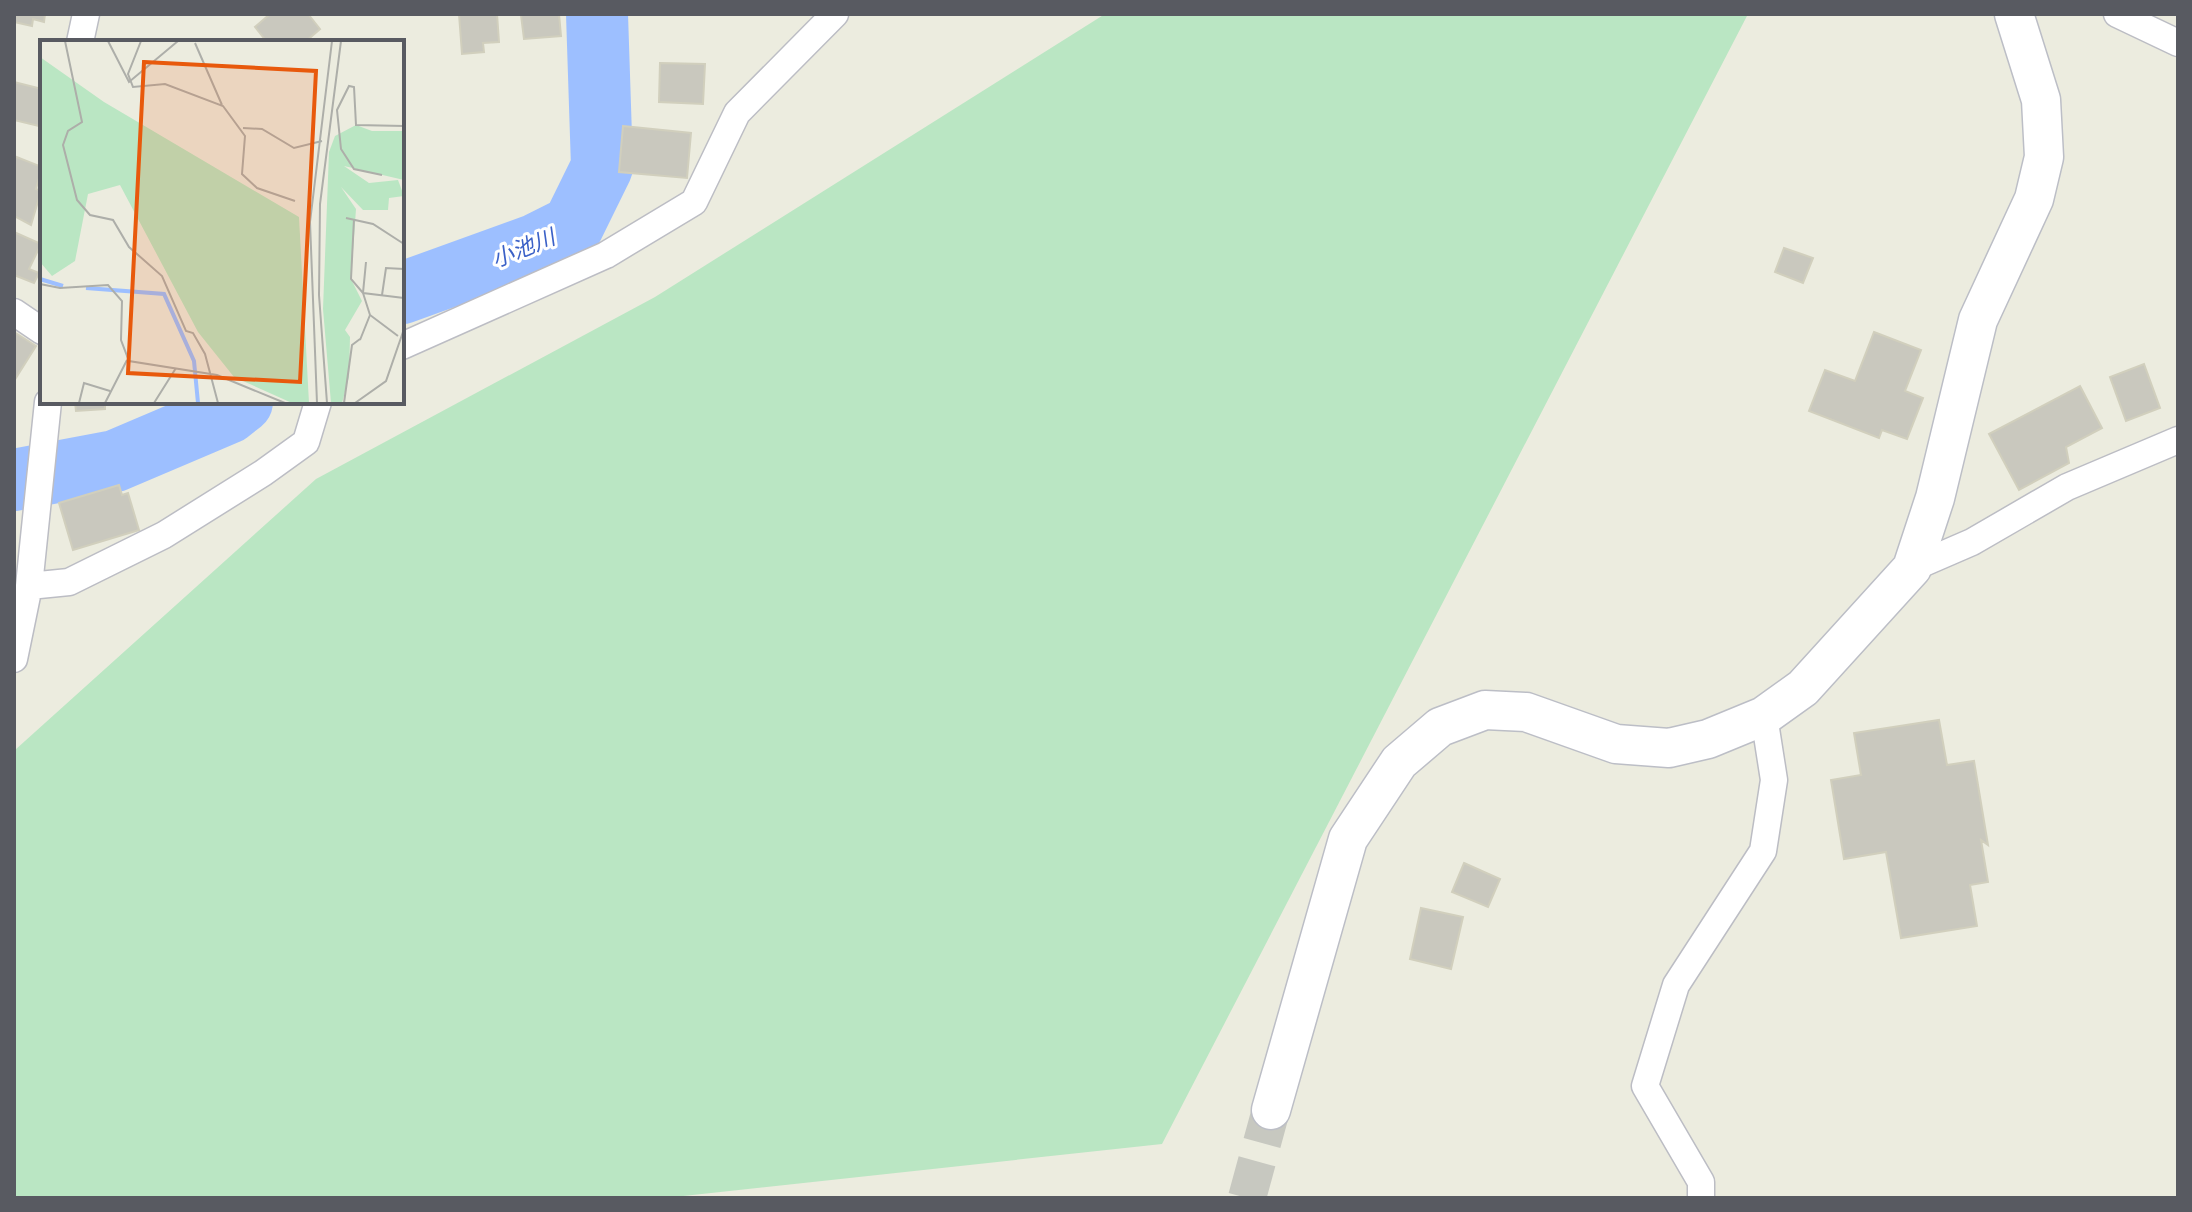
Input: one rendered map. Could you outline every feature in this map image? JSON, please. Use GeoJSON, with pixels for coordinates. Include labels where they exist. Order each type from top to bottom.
{"type":"FeatureCollection","features":[{"type":"Feature","properties":{"kind":"street"},"geometry":{"type":"LineString","coordinates":[[80,40],[86,14]]}},
{"type":"Feature","properties":{"kind":"street"},"geometry":{"type":"LineString","coordinates":[[404,345],[606,255],[694,202],[737,113],[835,14]]}},
{"type":"Feature","properties":{"kind":"street"},"geometry":{"type":"LineString","coordinates":[[1271,1110],[1348,839],[1399,762],[1440,727],[1485,710],[1526,712],[1616,744],[1669,748],[1708,739],[1764,716],[1803,688],[1912,568],[1935,498],[1978,320],[2034,199],[2044,157],[2041,100],[2014,14]]}},
{"type":"Feature","properties":{"kind":"street"},"geometry":{"type":"LineString","coordinates":[[2117,14],[2178,43]]}},
{"type":"Feature","properties":{"kind":"street"},"geometry":{"type":"LineString","coordinates":[[14,312],[40,330]]}},
{"type":"Feature","properties":{"kind":"street"},"geometry":{"type":"LineString","coordinates":[[14,659],[29,586],[48,404]]}},
{"type":"Feature","properties":{"kind":"street"},"geometry":{"type":"LineString","coordinates":[[29,586],[69,582],[164,535],[263,473],[306,442],[317,404]]}},
{"type":"Feature","properties":{"kind":"street"},"geometry":{"type":"LineString","coordinates":[[1912,568],[1972,542],[2067,487],[2178,440]]}},
{"type":"Feature","properties":{"kind":"street"},"geometry":{"type":"LineString","coordinates":[[1701,1190],[1645,1086],[1676,985],[1763,851],[1774,780],[1764,716]]}},
{"type":"Feature","properties":{"kind":"green space"},"geometry":{"type":"Polygon","coordinates":[[[1105,14],[1748,14],[1162,1144],[665,1198],[14,1198],[15,750],[316,479],[655,297],[1105,14]]]}},
{"type":"Feature","properties":{"kind":"building"},"geometry":{"type":"Polygon","coordinates":[[[15,14],[45,14],[44,22],[33,19],[32,26],[14,22],[15,14]]]}},
{"type":"Feature","properties":{"kind":"building"},"geometry":{"type":"Polygon","coordinates":[[[270,14],[308,14],[320,29],[307,40],[265,40],[255,27],[270,14]]]}},
{"type":"Feature","properties":{"kind":"building"},"geometry":{"type":"Polygon","coordinates":[[[459,14],[497,14],[499,42],[483,43],[484,52],[462,54],[459,14]]]}},
{"type":"Feature","properties":{"kind":"building"},"geometry":{"type":"Polygon","coordinates":[[[559,14],[561,36],[524,39],[521,15],[559,14]]]}},
{"type":"Feature","properties":{"kind":"building"},"geometry":{"type":"Polygon","coordinates":[[[660,63],[705,64],[703,104],[659,102],[660,63]]]}},
{"type":"Feature","properties":{"kind":"building"},"geometry":{"type":"Polygon","coordinates":[[[14,82],[40,88],[39,126],[14,120],[14,82]]]}},
{"type":"Feature","properties":{"kind":"building"},"geometry":{"type":"Polygon","coordinates":[[[623,126],[691,133],[687,178],[619,172],[623,126]]]}},
{"type":"Feature","properties":{"kind":"building"},"geometry":{"type":"Polygon","coordinates":[[[14,156],[40,166],[36,189],[40,194],[31,225],[14,216],[14,156]]]}},
{"type":"Feature","properties":{"kind":"building"},"geometry":{"type":"Polygon","coordinates":[[[14,232],[40,246],[29,269],[39,273],[34,283],[14,275],[14,232]]]}},
{"type":"Feature","properties":{"kind":"building"},"geometry":{"type":"Polygon","coordinates":[[[1784,248],[1813,258],[1803,283],[1775,272],[1784,248]]]}},
{"type":"Feature","properties":{"kind":"building"},"geometry":{"type":"Polygon","coordinates":[[[14,332],[36,346],[14,381],[14,332]]]}},
{"type":"Feature","properties":{"kind":"building"},"geometry":{"type":"Polygon","coordinates":[[[1874,332],[1921,350],[1905,391],[1923,398],[1907,439],[1882,430],[1879,438],[1809,411],[1825,370],[1855,381],[1874,332]]]}},
{"type":"Feature","properties":{"kind":"building"},"geometry":{"type":"Polygon","coordinates":[[[2144,364],[2160,408],[2126,421],[2110,377],[2144,364]]]}},
{"type":"Feature","properties":{"kind":"building"},"geometry":{"type":"Polygon","coordinates":[[[2080,386],[2102,428],[2066,447],[2069,463],[2019,490],[1989,434],[2080,386]]]}},
{"type":"Feature","properties":{"kind":"building"},"geometry":{"type":"Polygon","coordinates":[[[75,404],[105,404],[105,409],[76,411],[75,404]]]}},
{"type":"Feature","properties":{"kind":"building"},"geometry":{"type":"Polygon","coordinates":[[[119,485],[122,495],[128,493],[139,530],[73,550],[59,503],[119,485]]]}},
{"type":"Feature","properties":{"kind":"building"},"geometry":{"type":"Polygon","coordinates":[[[1939,720],[1947,765],[1974,761],[1988,845],[1981,840],[1988,882],[1970,885],[1977,926],[1901,938],[1886,852],[1844,859],[1831,780],[1861,775],[1854,733],[1939,720]]]}},
{"type":"Feature","properties":{"kind":"building"},"geometry":{"type":"Polygon","coordinates":[[[1464,863],[1500,879],[1488,907],[1452,892],[1464,863]]]}},
{"type":"Feature","properties":{"kind":"building"},"geometry":{"type":"Polygon","coordinates":[[[1421,908],[1463,917],[1451,969],[1410,959],[1421,908]]]}},
{"type":"Feature","properties":{"kind":"waterway","name":"小池川"},"geometry":{"type":"LineString","coordinates":[[404,292],[535,245],[573,226],[602,167],[597,14]]}},
{"type":"Feature","properties":{"kind":"waterway","name":"小池川"},"geometry":{"type":"LineString","coordinates":[[14,480],[115,461],[228,413],[239,404]]}},
{"type":"Feature","properties":{"kind":"tunnel"},"geometry":{"type":"LineString","coordinates":[[1247,1198],[1271,1110]]}}]}
